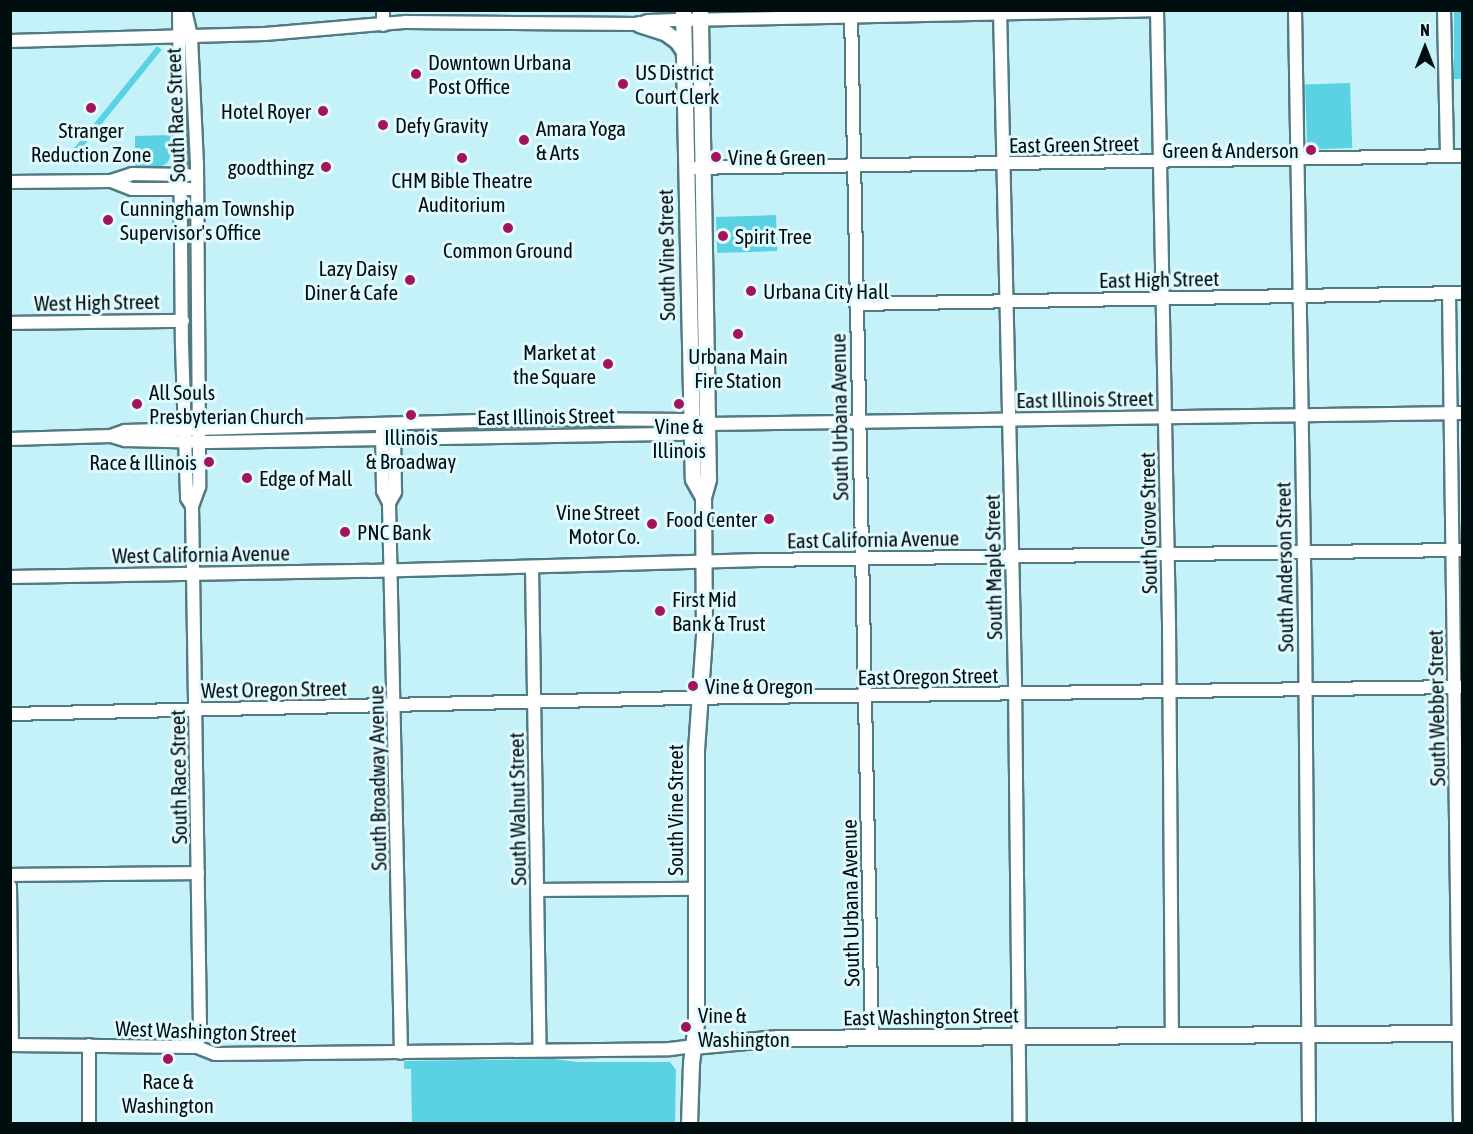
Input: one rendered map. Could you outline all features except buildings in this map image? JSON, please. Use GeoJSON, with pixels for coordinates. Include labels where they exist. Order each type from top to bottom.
{"type":"FeatureCollection","features":[{"type":"Feature","properties":{"kind":"main road","name":"South Vine Street"},"geometry":{"type":"LineString","coordinates":[[683,15],[693,479],[703,497]]}},
{"type":"Feature","properties":{"kind":"main road","name":"South Vine Street"},"geometry":{"type":"LineString","coordinates":[[689,1124],[696,1023],[696,750],[705,638],[703,497],[708,479],[700,15]]}},
{"type":"Feature","properties":{"kind":"main road"},"geometry":{"type":"LineString","coordinates":[[639,24],[666,33],[677,41],[684,51]]}},
{"type":"Feature","properties":{"kind":"main road"},"geometry":{"type":"LineString","coordinates":[[687,242],[704,241]]}},
{"type":"Feature","properties":{"kind":"main road"},"geometry":{"type":"LineString","coordinates":[[689,347],[706,346]]}},
{"type":"Feature","properties":{"kind":"main road","name":"East Washington Street"},"geometry":{"type":"LineString","coordinates":[[693,1046],[742,1040],[1172,1034],[1461,1033]]}},
{"type":"Feature","properties":{"kind":"street","name":"South Race Street"},"geometry":{"type":"LineString","coordinates":[[179,10],[185,435],[187,498],[192,506]]}},
{"type":"Feature","properties":{"kind":"street","name":"South Race Street"},"geometry":{"type":"LineString","coordinates":[[185,10],[191,37],[197,175],[199,487],[192,506],[200,1028],[197,1047]]}},
{"type":"Feature","properties":{"kind":"street"},"geometry":{"type":"LineString","coordinates":[[383,10],[383,24]]}},
{"type":"Feature","properties":{"kind":"street"},"geometry":{"type":"LineString","coordinates":[[10,41],[178,38],[297,32],[406,22],[639,24],[683,15],[1155,10]]}},
{"type":"Feature","properties":{"kind":"street","name":"South Grove Street"},"geometry":{"type":"LineString","coordinates":[[1155,10],[1165,417],[1172,1034]]}},
{"type":"Feature","properties":{"kind":"street","name":"South Anderson Street"},"geometry":{"type":"LineString","coordinates":[[1295,10],[1302,415],[1309,1124]]}},
{"type":"Feature","properties":{"kind":"street"},"geometry":{"type":"LineString","coordinates":[[1444,10],[1447,156]]}},
{"type":"Feature","properties":{"kind":"street","name":"South Maple Street"},"geometry":{"type":"LineString","coordinates":[[1000,13],[1015,694],[1020,1124]]}},
{"type":"Feature","properties":{"kind":"street","name":"South Urbana Avenue"},"geometry":{"type":"LineString","coordinates":[[851,14],[872,1038]]}},
{"type":"Feature","properties":{"kind":"street","name":"East Green Street"},"geometry":{"type":"LineString","coordinates":[[686,168],[1003,165],[1462,156]]}},
{"type":"Feature","properties":{"kind":"street"},"geometry":{"type":"LineString","coordinates":[[10,182],[111,181],[132,174],[197,175]]}},
{"type":"Feature","properties":{"kind":"street"},"geometry":{"type":"LineString","coordinates":[[111,181],[132,189],[197,189]]}},
{"type":"Feature","properties":{"kind":"street","name":"South Webber Street"},"geometry":{"type":"LineString","coordinates":[[1449,293],[1457,413],[1460,1124]]}},
{"type":"Feature","properties":{"kind":"street","name":"East High Street"},"geometry":{"type":"LineString","coordinates":[[856,304],[1462,293]]}},
{"type":"Feature","properties":{"kind":"street","name":"West High Street"},"geometry":{"type":"LineString","coordinates":[[10,323],[183,321]]}},
{"type":"Feature","properties":{"kind":"street","name":"East Illinois Street"},"geometry":{"type":"LineString","coordinates":[[185,435],[199,442],[388,439],[634,434],[708,424],[1457,413]]}},
{"type":"Feature","properties":{"kind":"street"},"geometry":{"type":"LineString","coordinates":[[634,420],[634,434]]}},
{"type":"Feature","properties":{"kind":"street","name":"East Illinois Street"},"geometry":{"type":"LineString","coordinates":[[185,435],[199,429],[387,423],[634,420],[691,426]]}},
{"type":"Feature","properties":{"kind":"street","name":"South Broadway Avenue"},"geometry":{"type":"LineString","coordinates":[[387,423],[384,491],[389,502],[401,1053]]}},
{"type":"Feature","properties":{"kind":"street"},"geometry":{"type":"LineString","coordinates":[[10,439],[111,436],[125,431],[185,435]]}},
{"type":"Feature","properties":{"kind":"street","name":"East California Avenue"},"geometry":{"type":"LineString","coordinates":[[391,570],[861,558],[1458,550]]}},
{"type":"Feature","properties":{"kind":"street","name":"South Walnut Street"},"geometry":{"type":"LineString","coordinates":[[532,567],[540,1050]]}},
{"type":"Feature","properties":{"kind":"street","name":"West California Avenue"},"geometry":{"type":"LineString","coordinates":[[10,577],[391,570]]}},
{"type":"Feature","properties":{"kind":"street","name":"East Oregon Street"},"geometry":{"type":"LineString","coordinates":[[394,706],[701,698],[1459,687]]}},
{"type":"Feature","properties":{"kind":"street","name":"West Oregon Street"},"geometry":{"type":"LineString","coordinates":[[10,714],[394,706]]}},
{"type":"Feature","properties":{"kind":"street"},"geometry":{"type":"LineString","coordinates":[[10,875],[198,873]]}},
{"type":"Feature","properties":{"kind":"street"},"geometry":{"type":"LineString","coordinates":[[10,886],[11,1045]]}},
{"type":"Feature","properties":{"kind":"street"},"geometry":{"type":"LineString","coordinates":[[538,890],[696,889]]}},
{"type":"Feature","properties":{"kind":"street","name":"West Washington Street"},"geometry":{"type":"LineString","coordinates":[[11,1045],[89,1045],[108,1048],[197,1047],[215,1054],[401,1053]]}},
{"type":"Feature","properties":{"kind":"street"},"geometry":{"type":"LineString","coordinates":[[89,1045],[89,1124]]}},
{"type":"Feature","properties":{"kind":"street","name":"East Washington Street"},"geometry":{"type":"LineString","coordinates":[[401,1053],[670,1049],[693,1046]]}},
{"type":"Feature","properties":{"kind":"shaded area"},"geometry":{"type":"Polygon","coordinates":[[[1454,11],[1462,11],[1462,79],[1454,79],[1454,11]]]}},
{"type":"Feature","properties":{"kind":"shaded area"},"geometry":{"type":"Polygon","coordinates":[[[157,46],[162,50],[72,160],[68,156],[157,46]]]}},
{"type":"Feature","properties":{"kind":"shaded area"},"geometry":{"type":"Polygon","coordinates":[[[1350,83],[1352,148],[1307,150],[1305,85],[1350,83]]]}},
{"type":"Feature","properties":{"kind":"shaded area"},"geometry":{"type":"Polygon","coordinates":[[[171,135],[171,156],[167,163],[158,168],[135,168],[135,136],[171,135]]]}},
{"type":"Feature","properties":{"kind":"shaded area"},"geometry":{"type":"Polygon","coordinates":[[[776,215],[777,251],[717,253],[716,217],[776,215]]]}},
{"type":"Feature","properties":{"kind":"shaded area"},"geometry":{"type":"Polygon","coordinates":[[[554,1059],[577,1062],[670,1062],[676,1070],[675,1123],[412,1123],[411,1069],[404,1069],[404,1061],[554,1059]]]}},
{"type":"Feature","properties":{"kind":"place","name":"Downtown Urbana Post Office"},"geometry":{"type":"Point","coordinates":[416,74]}},
{"type":"Feature","properties":{"kind":"place","name":"US District Court Clerk"},"geometry":{"type":"Point","coordinates":[623,84]}},
{"type":"Feature","properties":{"kind":"place","name":"Stranger Reduction Zone"},"geometry":{"type":"Point","coordinates":[91,108]}},
{"type":"Feature","properties":{"kind":"place","name":"Hotel Royer"},"geometry":{"type":"Point","coordinates":[323,111]}},
{"type":"Feature","properties":{"kind":"place","name":"Defy Gravity"},"geometry":{"type":"Point","coordinates":[383,125]}},
{"type":"Feature","properties":{"kind":"place","name":"Amara Yoga & Arts"},"geometry":{"type":"Point","coordinates":[524,140]}},
{"type":"Feature","properties":{"kind":"place","name":"Green & Anderson"},"geometry":{"type":"Point","coordinates":[1311,150]}},
{"type":"Feature","properties":{"kind":"place","name":"Vine & Green"},"geometry":{"type":"Point","coordinates":[716,157]}},
{"type":"Feature","properties":{"kind":"place","name":"CHM Bible Theatre Auditorium"},"geometry":{"type":"Point","coordinates":[462,158]}},
{"type":"Feature","properties":{"kind":"place","name":"goodthingz"},"geometry":{"type":"Point","coordinates":[326,167]}},
{"type":"Feature","properties":{"kind":"place","name":"Cunningham Township Supervisor's Office"},"geometry":{"type":"Point","coordinates":[108,220]}},
{"type":"Feature","properties":{"kind":"place","name":"Common Ground"},"geometry":{"type":"Point","coordinates":[508,228]}},
{"type":"Feature","properties":{"kind":"place","name":"Spirit Tree"},"geometry":{"type":"Point","coordinates":[723,236]}},
{"type":"Feature","properties":{"kind":"place","name":"Lazy Daisy Diner & Cafe"},"geometry":{"type":"Point","coordinates":[410,280]}},
{"type":"Feature","properties":{"kind":"place","name":"Urbana City Hall"},"geometry":{"type":"Point","coordinates":[751,291]}},
{"type":"Feature","properties":{"kind":"place","name":"Urbana Main Fire Station"},"geometry":{"type":"Point","coordinates":[738,334]}},
{"type":"Feature","properties":{"kind":"place","name":"Market at the Square"},"geometry":{"type":"Point","coordinates":[608,364]}},
{"type":"Feature","properties":{"kind":"place","name":"All Souls Presbyterian Church"},"geometry":{"type":"Point","coordinates":[137,404]}},
{"type":"Feature","properties":{"kind":"place","name":"Vine & Illinois"},"geometry":{"type":"Point","coordinates":[679,404]}},
{"type":"Feature","properties":{"kind":"place","name":"Illinois & Broadway"},"geometry":{"type":"Point","coordinates":[411,415]}},
{"type":"Feature","properties":{"kind":"place","name":"Race & Illinois"},"geometry":{"type":"Point","coordinates":[209,462]}},
{"type":"Feature","properties":{"kind":"place","name":"Edge of Mall"},"geometry":{"type":"Point","coordinates":[247,478]}},
{"type":"Feature","properties":{"kind":"place","name":"Food Center"},"geometry":{"type":"Point","coordinates":[769,519]}},
{"type":"Feature","properties":{"kind":"place","name":"Vine Street Motor Co."},"geometry":{"type":"Point","coordinates":[652,524]}},
{"type":"Feature","properties":{"kind":"place","name":"PNC Bank"},"geometry":{"type":"Point","coordinates":[345,532]}},
{"type":"Feature","properties":{"kind":"place","name":"First Mid Bank & Trust"},"geometry":{"type":"Point","coordinates":[660,611]}},
{"type":"Feature","properties":{"kind":"place","name":"Vine & Oregon"},"geometry":{"type":"Point","coordinates":[693,686]}},
{"type":"Feature","properties":{"kind":"place","name":"Vine & Washington"},"geometry":{"type":"Point","coordinates":[686,1027]}},
{"type":"Feature","properties":{"kind":"place","name":"Race & Washington"},"geometry":{"type":"Point","coordinates":[168,1059]}}]}
